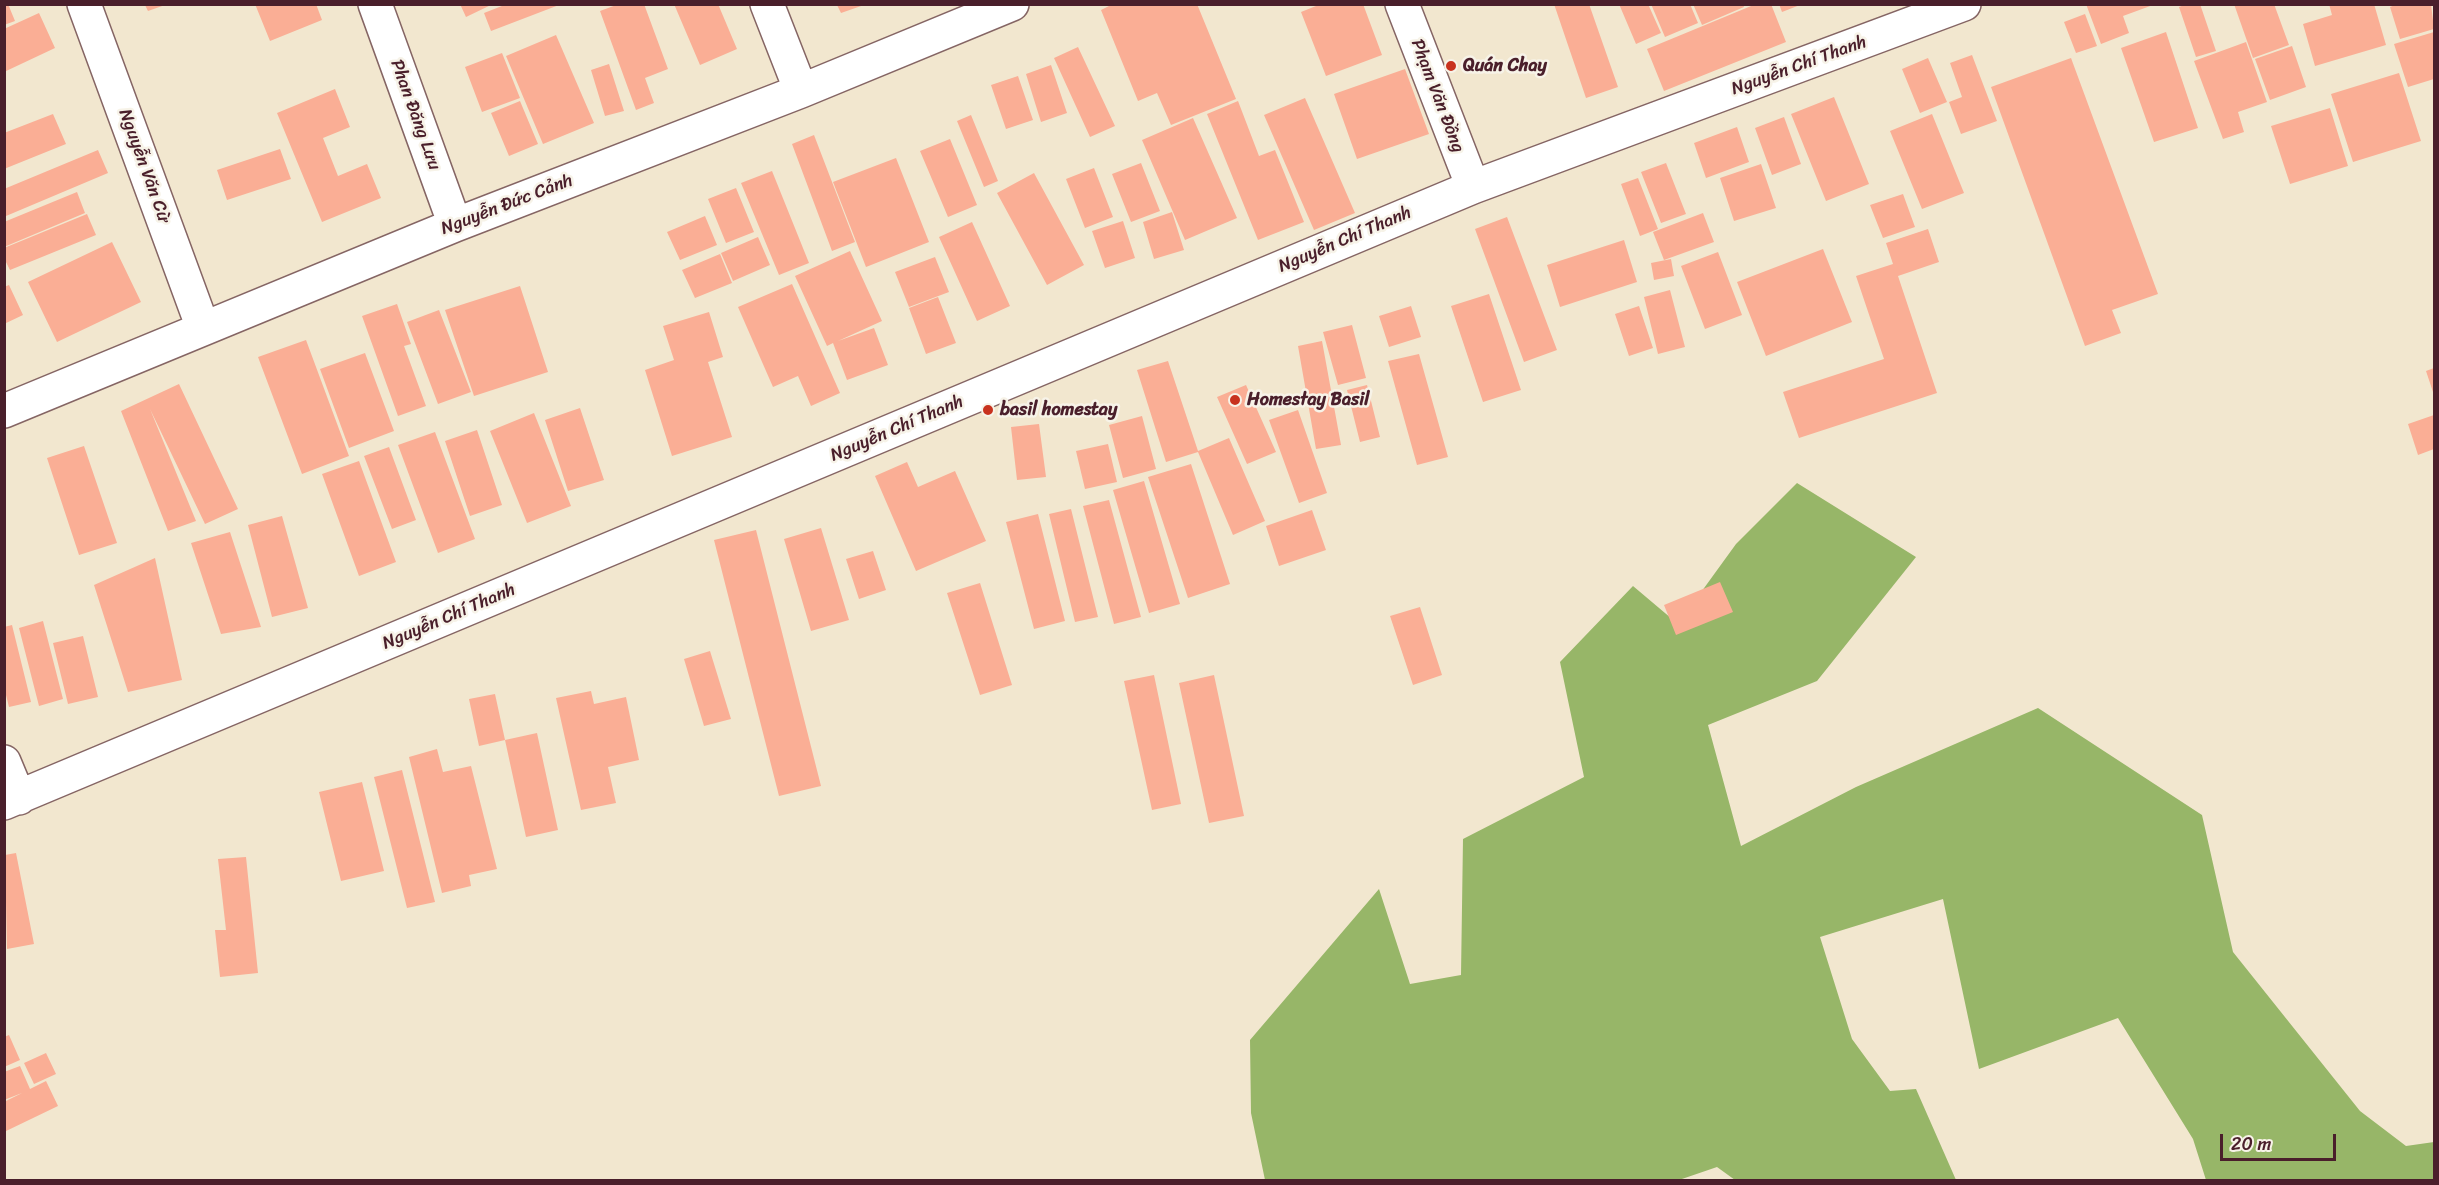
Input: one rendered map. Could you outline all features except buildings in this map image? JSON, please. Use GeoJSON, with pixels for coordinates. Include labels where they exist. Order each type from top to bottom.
{"type":"FeatureCollection","features":[{"type":"Feature","properties":{"kind":"street","name":"Nguyễn Văn Cừ"},"geometry":{"type":"LineString","coordinates":[[84,4],[203,328]]}},
{"type":"Feature","properties":{"kind":"street","name":"Phan Đăng Lưu"},"geometry":{"type":"LineString","coordinates":[[375,4],[455,225]]}},
{"type":"Feature","properties":{"kind":"street"},"geometry":{"type":"LineString","coordinates":[[767,4],[801,91]]}},
{"type":"Feature","properties":{"kind":"street","name":"Nguyễn Đức Cảnh"},"geometry":{"type":"LineString","coordinates":[[4,411],[455,225],[801,91],[1012,4]]}},
{"type":"Feature","properties":{"kind":"street","name":"Phạm Văn Đồng"},"geometry":{"type":"LineString","coordinates":[[1402,4],[1473,187]]}},
{"type":"Feature","properties":{"kind":"street","name":"Nguyễn Chí Thanh"},"geometry":{"type":"LineString","coordinates":[[12,800],[1473,187],[1964,4]]}},
{"type":"Feature","properties":{"kind":"street"},"geometry":{"type":"LineString","coordinates":[[4,762],[12,800]]}},
{"type":"Feature","properties":{"kind":"green space"},"geometry":{"type":"Polygon","coordinates":[[[1797,483],[1916,557],[1817,681],[1708,725],[1741,846],[1856,787],[2038,708],[2202,815],[2233,952],[2360,1111],[2406,1146],[2434,1142],[2434,1180],[2206,1180],[2193,1139],[2118,1018],[1979,1069],[1943,899],[1820,937],[1852,1039],[1890,1091],[1916,1089],[1956,1180],[1735,1180],[1717,1167],[1679,1180],[1265,1180],[1251,1113],[1250,1040],[1379,889],[1410,984],[1461,975],[1463,839],[1584,777],[1560,662],[1633,586],[1678,624],[1736,544],[1797,483]]]}},
{"type":"Feature","properties":{"kind":"place","name":"Quán Chay"},"geometry":{"type":"Point","coordinates":[1451,66]}},
{"type":"Feature","properties":{"kind":"place","name":"Homestay Basil"},"geometry":{"type":"Point","coordinates":[1235,400]}},
{"type":"Feature","properties":{"kind":"place","name":"basil homestay"},"geometry":{"type":"Point","coordinates":[988,410]}}]}
